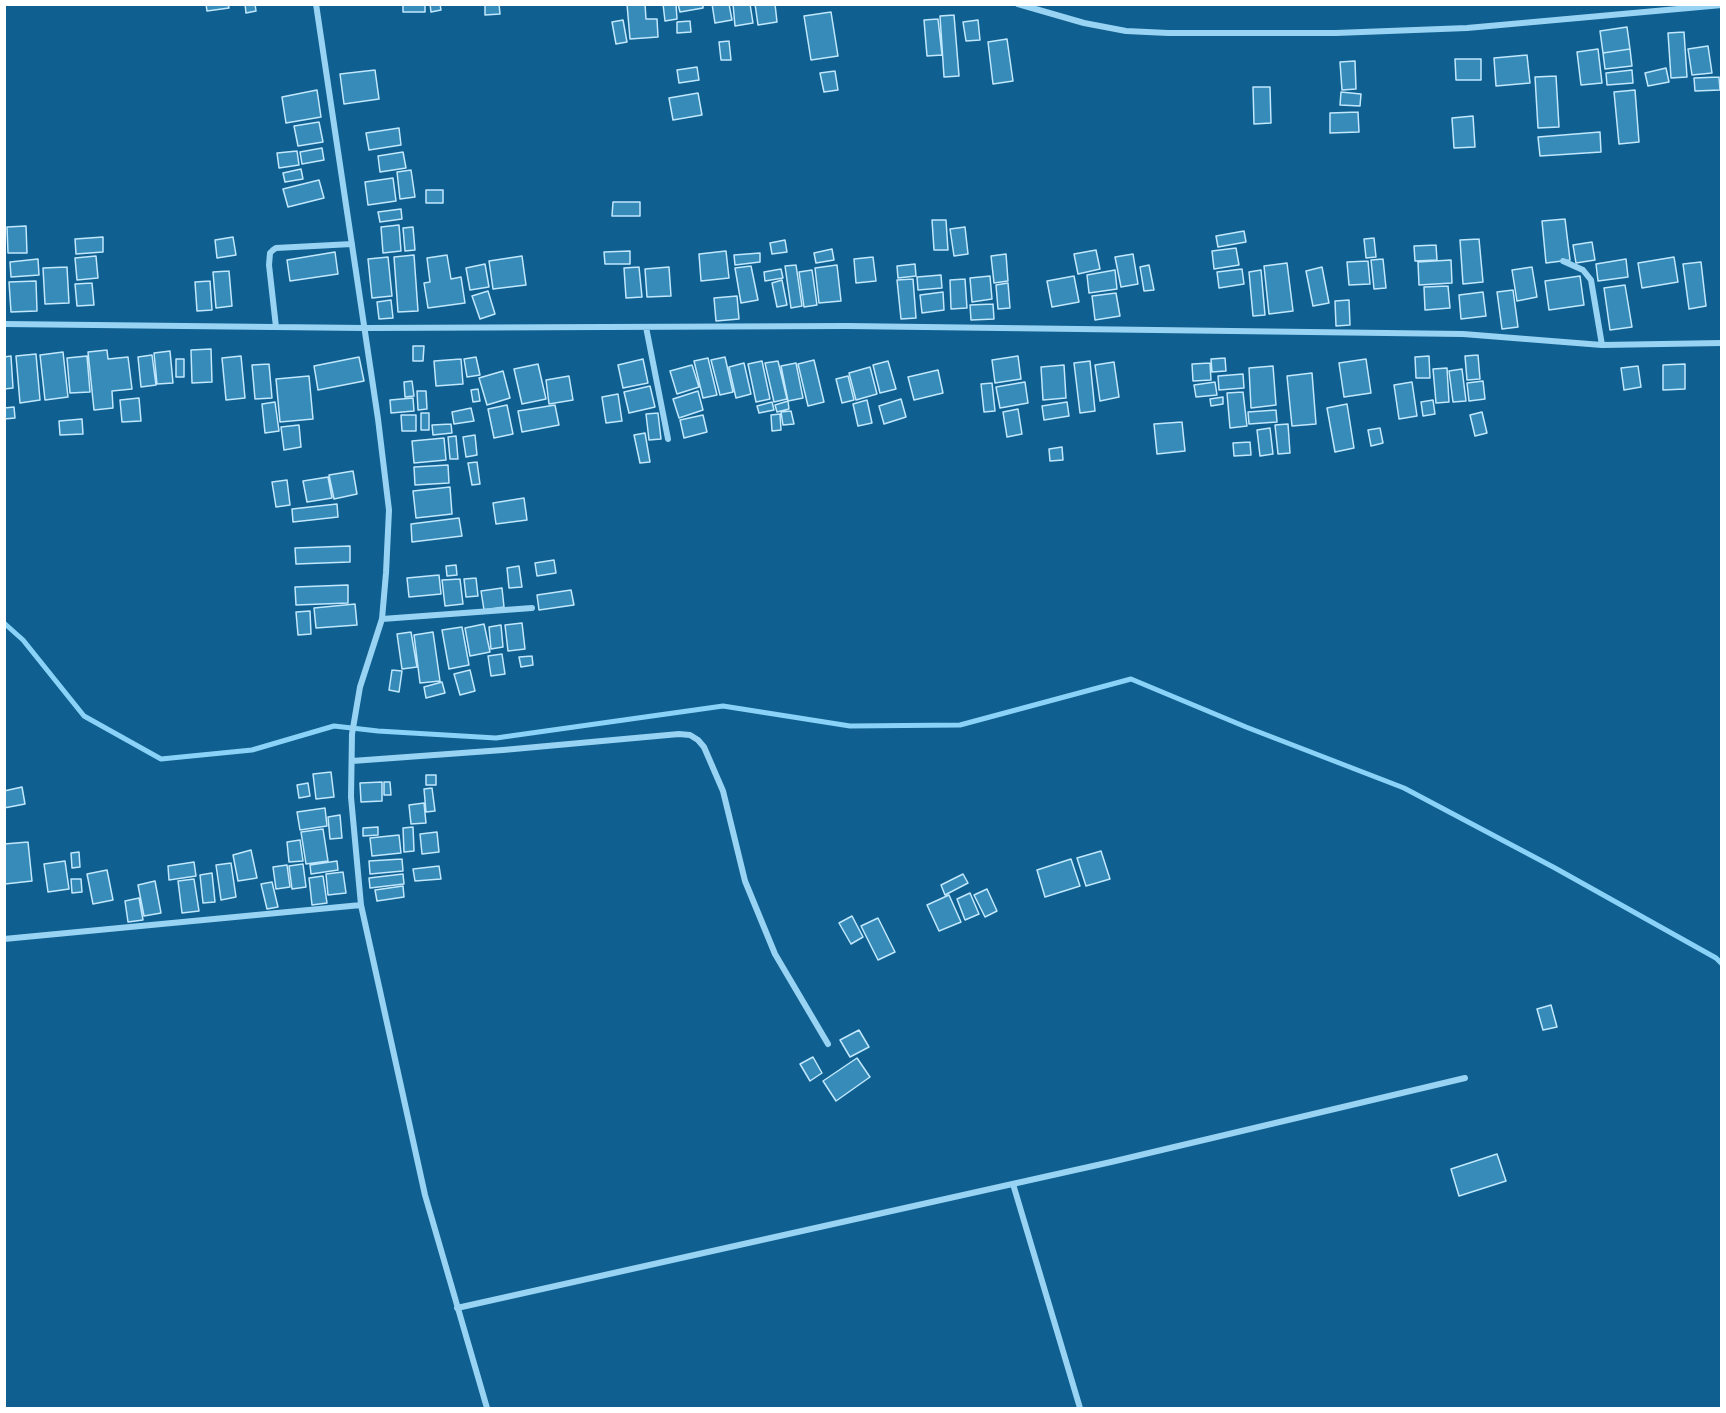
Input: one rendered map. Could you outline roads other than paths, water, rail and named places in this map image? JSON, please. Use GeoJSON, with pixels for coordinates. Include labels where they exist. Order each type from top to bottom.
{"type":"FeatureCollection","features":[{"type":"Feature","properties":{"kind":"street"},"geometry":{"type":"LineString","coordinates":[[316,4],[378,418],[389,510],[382,619],[360,687],[352,734],[351,796],[361,905],[424,1195],[487,1408]]}},
{"type":"Feature","properties":{"kind":"street"},"geometry":{"type":"LineString","coordinates":[[1018,4],[1084,23],[1126,31],[1168,33],[1313,33],[1467,28],[1722,5]]}},
{"type":"Feature","properties":{"kind":"street"},"geometry":{"type":"LineString","coordinates":[[276,327],[269,265],[270,253],[276,248],[352,244]]}},
{"type":"Feature","properties":{"kind":"street"},"geometry":{"type":"LineString","coordinates":[[1563,261],[1583,270],[1592,280],[1602,345]]}},
{"type":"Feature","properties":{"kind":"street"},"geometry":{"type":"LineString","coordinates":[[4,324],[364,328],[847,326],[1463,334],[1602,345],[1722,343]]}},
{"type":"Feature","properties":{"kind":"street"},"geometry":{"type":"LineString","coordinates":[[646,327],[668,440]]}},
{"type":"Feature","properties":{"kind":"street"},"geometry":{"type":"LineString","coordinates":[[382,619],[531,608]]}},
{"type":"Feature","properties":{"kind":"street"},"geometry":{"type":"LineString","coordinates":[[352,761],[679,734],[690,735],[704,747],[723,791],[745,881],[775,954],[828,1044]]}},
{"type":"Feature","properties":{"kind":"street"},"geometry":{"type":"LineString","coordinates":[[4,939],[361,905]]}},
{"type":"Feature","properties":{"kind":"street"},"geometry":{"type":"LineString","coordinates":[[457,1308],[1013,1184],[1465,1078]]}},
{"type":"Feature","properties":{"kind":"street"},"geometry":{"type":"LineString","coordinates":[[1013,1184],[1080,1408]]}},
{"type":"Feature","properties":{"kind":"waterway"},"geometry":{"type":"LineString","coordinates":[[4,623],[23,640],[84,716],[161,759],[252,750],[334,726],[496,738],[723,706],[850,726],[960,725],[1131,679],[1246,727],[1404,788],[1555,868],[1716,958],[1722,964]]}}]}
